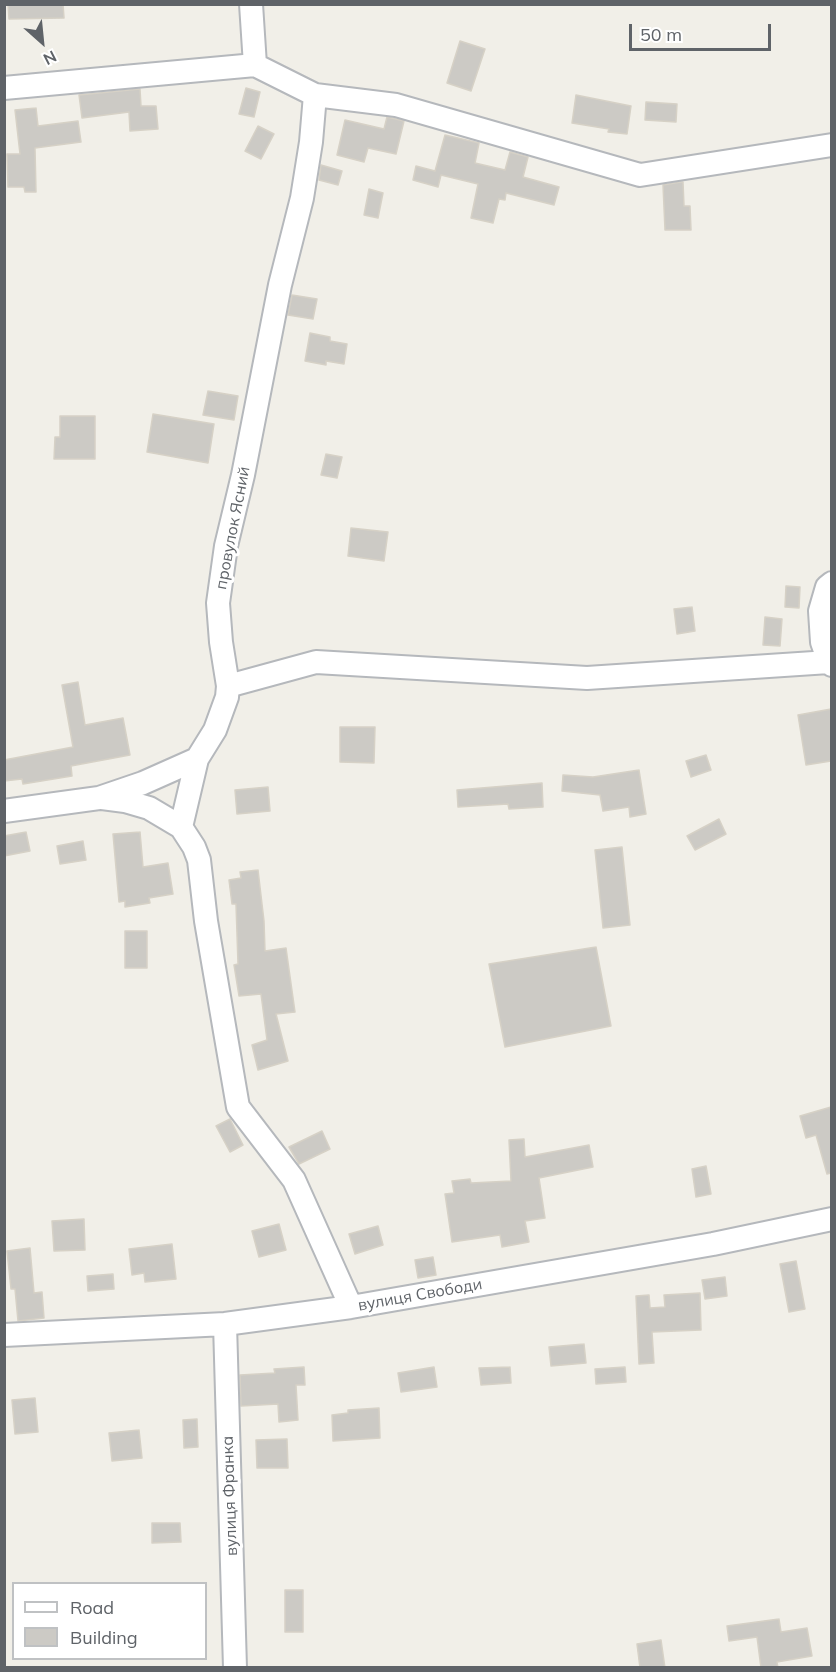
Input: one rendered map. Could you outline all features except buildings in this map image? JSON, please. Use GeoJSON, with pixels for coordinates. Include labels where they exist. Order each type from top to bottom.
{"type":"FeatureCollection","features":[{"type":"Feature","properties":{"kind":"street"},"geometry":{"type":"LineString","coordinates":[[251,4],[255,65]]}},
{"type":"Feature","properties":{"kind":"street"},"geometry":{"type":"LineString","coordinates":[[4,88],[255,65],[315,95],[396,105],[640,175],[831,145]]}},
{"type":"Feature","properties":{"kind":"street","name":"провулок Ясний"},"geometry":{"type":"LineString","coordinates":[[196,759],[214,730],[228,697],[218,603],[226,546],[243,475],[280,285],[302,198],[311,142],[315,95]]}},
{"type":"Feature","properties":{"kind":"street"},"geometry":{"type":"LineString","coordinates":[[228,686],[316,662],[587,678],[830,664],[822,642],[820,611],[831,583]]}},
{"type":"Feature","properties":{"kind":"street"},"geometry":{"type":"LineString","coordinates":[[4,811],[99,798],[153,779],[196,759]]}},
{"type":"Feature","properties":{"kind":"street"},"geometry":{"type":"LineString","coordinates":[[181,827],[196,759]]}},
{"type":"Feature","properties":{"kind":"street"},"geometry":{"type":"LineString","coordinates":[[99,798],[125,801],[149,808],[181,827],[194,847],[199,860],[206,921],[238,1107],[294,1180],[351,1307]]}},
{"type":"Feature","properties":{"kind":"street","name":"вулиця Свободи"},"geometry":{"type":"LineString","coordinates":[[4,1335],[225,1324],[351,1307],[713,1244],[831,1220]]}},
{"type":"Feature","properties":{"kind":"street","name":"вулиця Франка"},"geometry":{"type":"LineString","coordinates":[[225,1324],[234,1668]]}}]}
